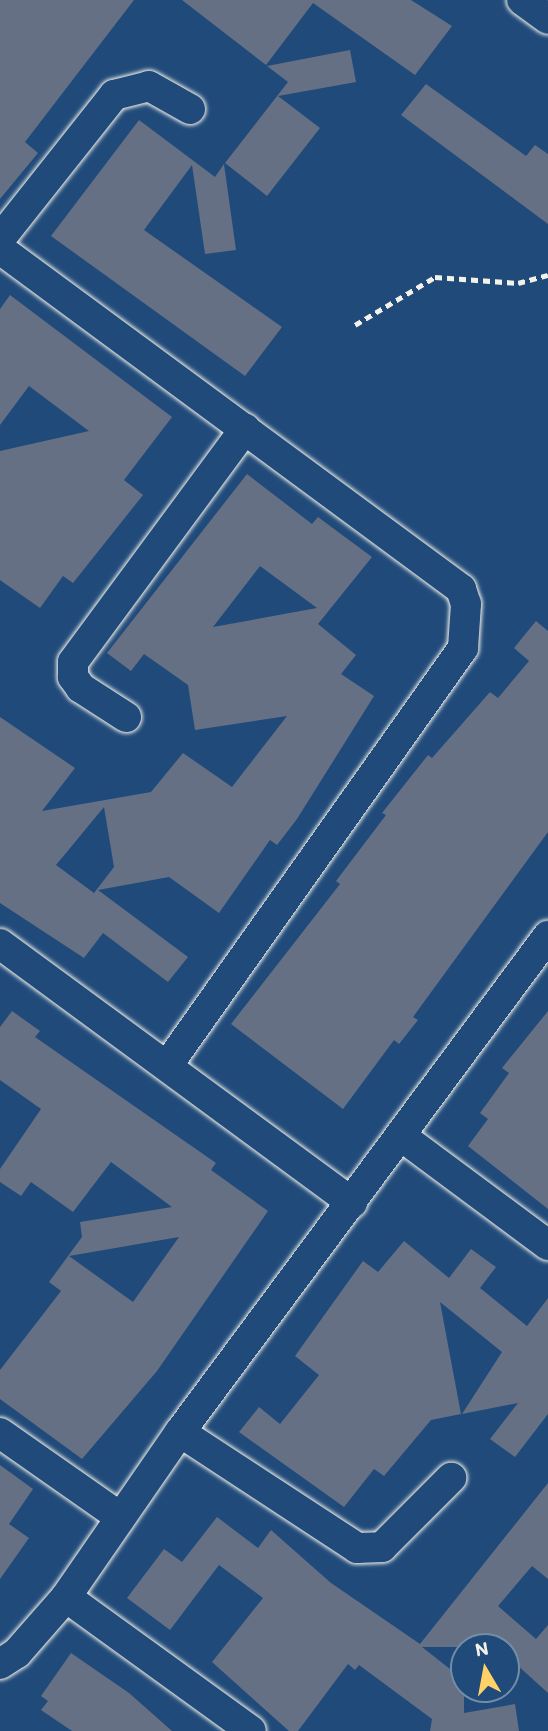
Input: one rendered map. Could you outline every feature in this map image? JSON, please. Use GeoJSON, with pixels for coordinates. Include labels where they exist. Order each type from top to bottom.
{"type":"FeatureCollection","features":[{"type":"Feature","properties":{"kind":"street"},"geometry":{"type":"LineString","coordinates":[[522,0],[548,19]]}},
{"type":"Feature","properties":{"kind":"street"},"geometry":{"type":"LineString","coordinates":[[0,239],[114,95],[149,86],[190,109]]}},
{"type":"Feature","properties":{"kind":"street"},"geometry":{"type":"LineString","coordinates":[[0,249],[461,589],[468,625],[464,648],[167,1066]]}},
{"type":"Feature","properties":{"kind":"street"},"geometry":{"type":"LineString","coordinates":[[126,717],[81,688],[73,677],[74,662],[245,429]]}},
{"type":"Feature","properties":{"kind":"street"},"geometry":{"type":"LineString","coordinates":[[0,1664],[18,1653],[66,1597],[180,1432],[548,936]]}},
{"type":"Feature","properties":{"kind":"street"},"geometry":{"type":"LineString","coordinates":[[0,944],[352,1203]]}},
{"type":"Feature","properties":{"kind":"street"},"geometry":{"type":"LineString","coordinates":[[401,1136],[548,1245]]}},
{"type":"Feature","properties":{"kind":"street"},"geometry":{"type":"LineString","coordinates":[[180,1432],[357,1548],[382,1547],[451,1478]]}},
{"type":"Feature","properties":{"kind":"street"},"geometry":{"type":"LineString","coordinates":[[0,1433],[120,1517]]}},
{"type":"Feature","properties":{"kind":"street"},"geometry":{"type":"LineString","coordinates":[[66,1597],[251,1731]]}},
{"type":"Feature","properties":{"kind":"path"},"geometry":{"type":"LineString","coordinates":[[355,325],[435,277],[518,282],[548,275]]}},
{"type":"Feature","properties":{"kind":"building"},"geometry":{"type":"Polygon","coordinates":[[[0,0],[134,0],[25,142],[38,153],[0,199],[0,0]]]}},
{"type":"Feature","properties":{"kind":"building"},"geometry":{"type":"Polygon","coordinates":[[[182,0],[411,0],[452,26],[415,75],[313,3],[266,65],[182,0]]]}},
{"type":"Feature","properties":{"kind":"building"},"geometry":{"type":"Polygon","coordinates":[[[350,50],[356,82],[278,96],[320,128],[267,196],[225,163],[288,82],[267,66],[350,50]]]}},
{"type":"Feature","properties":{"kind":"building"},"geometry":{"type":"Polygon","coordinates":[[[426,84],[526,156],[535,145],[548,154],[548,224],[401,115],[426,84]]]}},
{"type":"Feature","properties":{"kind":"building"},"geometry":{"type":"Polygon","coordinates":[[[139,120],[215,177],[224,164],[236,250],[205,254],[192,165],[144,230],[282,327],[245,376],[51,236],[139,120]]]}},
{"type":"Feature","properties":{"kind":"building"},"geometry":{"type":"Polygon","coordinates":[[[10,295],[172,417],[124,480],[143,495],[73,583],[63,576],[40,608],[0,580],[0,451],[89,431],[29,386],[0,425],[0,309],[10,295]]]}},
{"type":"Feature","properties":{"kind":"building"},"geometry":{"type":"Polygon","coordinates":[[[247,474],[312,524],[318,517],[372,557],[318,624],[356,655],[341,674],[374,696],[297,819],[277,845],[270,840],[219,913],[169,877],[98,890],[188,957],[168,982],[103,933],[84,958],[0,903],[0,717],[75,768],[42,811],[151,792],[183,753],[232,787],[287,716],[195,730],[188,685],[144,654],[131,671],[107,653],[247,474]],[[260,566],[213,627],[317,608],[260,566]],[[104,807],[56,865],[94,893],[114,867],[104,807]]]}},
{"type":"Feature","properties":{"kind":"building"},"geometry":{"type":"Polygon","coordinates":[[[536,621],[548,631],[548,832],[413,1017],[418,1020],[399,1044],[394,1040],[343,1109],[231,1024],[340,884],[336,881],[386,815],[382,813],[428,755],[432,758],[490,692],[498,698],[529,661],[514,648],[536,621]]]}},
{"type":"Feature","properties":{"kind":"building"},"geometry":{"type":"Polygon","coordinates":[[[12,1011],[40,1031],[35,1037],[216,1163],[211,1170],[268,1211],[157,1371],[82,1459],[0,1399],[0,1370],[61,1291],[49,1282],[82,1237],[80,1222],[172,1207],[111,1162],[73,1212],[31,1182],[21,1196],[0,1182],[0,1169],[41,1109],[0,1080],[0,1027],[12,1011]],[[179,1237],[69,1256],[133,1302],[179,1237]]]}},
{"type":"Feature","properties":{"kind":"building"},"geometry":{"type":"Polygon","coordinates":[[[548,1011],[548,1209],[468,1146],[488,1119],[480,1113],[509,1073],[502,1068],[548,1011]]]}},
{"type":"Feature","properties":{"kind":"building"},"geometry":{"type":"Polygon","coordinates":[[[404,1241],[449,1278],[471,1249],[496,1267],[480,1288],[527,1326],[548,1298],[548,1414],[515,1457],[490,1439],[518,1403],[462,1414],[502,1352],[440,1302],[461,1414],[431,1420],[384,1476],[374,1469],[344,1507],[239,1432],[259,1407],[280,1424],[319,1375],[295,1356],[363,1261],[378,1272],[404,1241]]]}},
{"type":"Feature","properties":{"kind":"building"},"geometry":{"type":"Polygon","coordinates":[[[0,1465],[33,1489],[9,1524],[29,1538],[0,1579],[0,1465]]]}},
{"type":"Feature","properties":{"kind":"building"},"geometry":{"type":"Polygon","coordinates":[[[548,1483],[548,1579],[532,1566],[498,1606],[536,1639],[548,1625],[548,1693],[520,1668],[520,1633],[450,1633],[450,1647],[422,1647],[450,1669],[450,1703],[464,1703],[464,1713],[515,1704],[519,1731],[430,1731],[432,1719],[359,1665],[355,1670],[348,1664],[298,1731],[289,1731],[212,1662],[263,1598],[219,1565],[170,1630],[127,1598],[164,1549],[182,1562],[217,1517],[258,1548],[271,1530],[331,1583],[420,1644],[548,1483]]]}},
{"type":"Feature","properties":{"kind":"building"},"geometry":{"type":"Polygon","coordinates":[[[71,1653],[129,1693],[172,1731],[72,1731],[41,1710],[48,1701],[41,1696],[71,1653]]]}}]}
